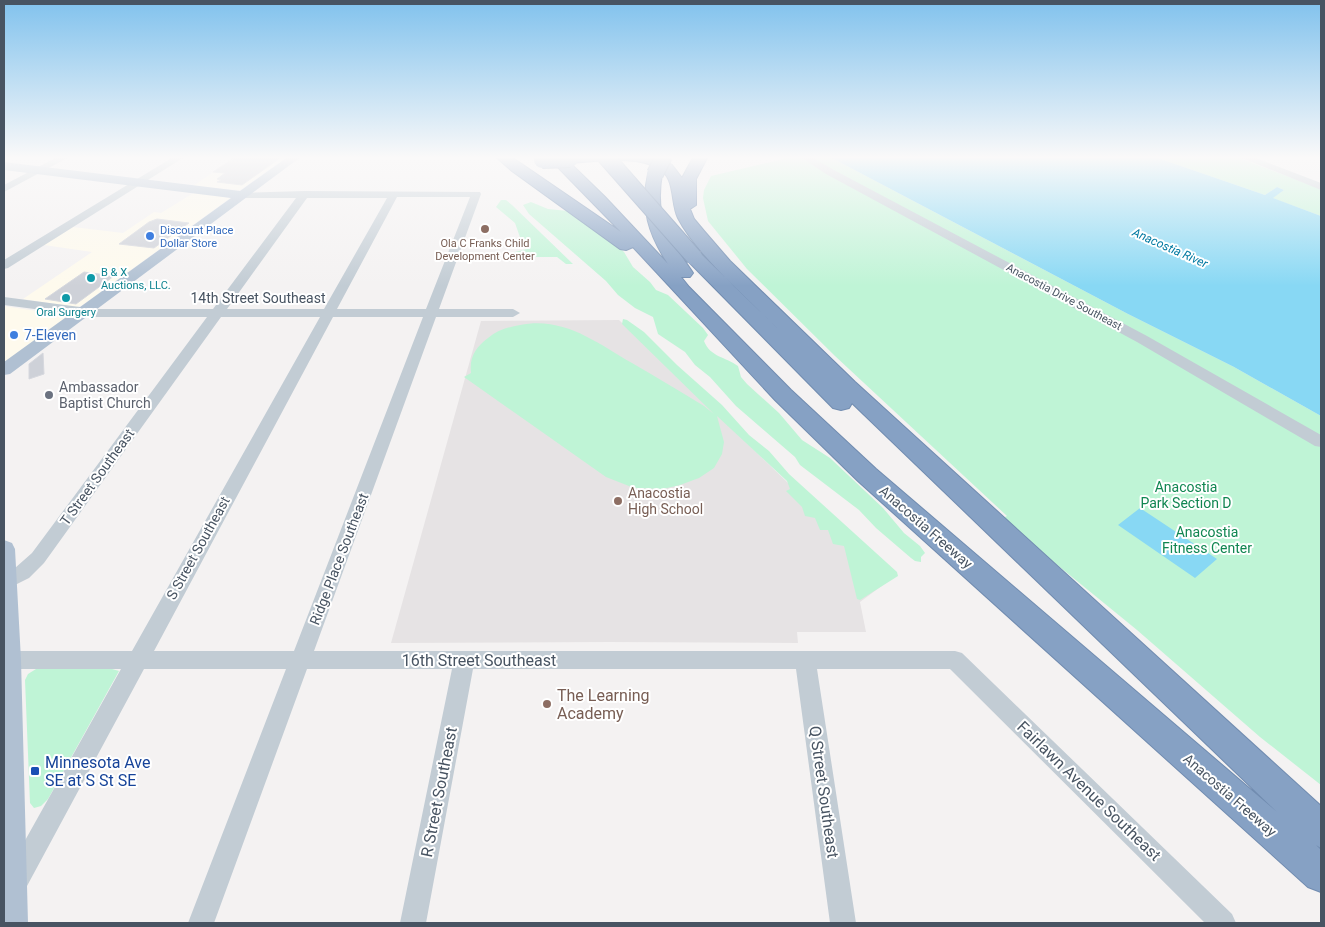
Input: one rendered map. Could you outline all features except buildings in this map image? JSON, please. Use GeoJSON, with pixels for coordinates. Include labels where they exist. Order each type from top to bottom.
{"type":"FeatureCollection","features":[{"type":"Feature","properties":{"kind":"highway"},"geometry":{"type":"LineString","coordinates":[[561,199],[617,238],[718,328]]}},
{"type":"Feature","properties":{"kind":"highway","name":"Anacostia Freeway"},"geometry":{"type":"LineString","coordinates":[[599,199],[718,328],[783,395],[867,475],[1321,874]]}},
{"type":"Feature","properties":{"kind":"highway"},"geometry":{"type":"LineString","coordinates":[[649,199],[701,250],[798,362],[947,502],[1125,662],[1321,831]]}},
{"type":"Feature","properties":{"kind":"highway"},"geometry":{"type":"LineString","coordinates":[[651,199],[657,230],[670,256],[692,282],[828,419],[1159,733]]}},
{"type":"Feature","properties":{"kind":"highway"},"geometry":{"type":"LineString","coordinates":[[680,199],[684,214],[701,250]]}},
{"type":"Feature","properties":{"kind":"highway"},"geometry":{"type":"LineString","coordinates":[[687,199],[701,250]]}},
{"type":"Feature","properties":{"kind":"main road"},"geometry":{"type":"LineString","coordinates":[[4,370],[235,199]]}},
{"type":"Feature","properties":{"kind":"main road"},"geometry":{"type":"LineString","coordinates":[[4,549],[8,895],[12,923]]}},
{"type":"Feature","properties":{"kind":"street"},"geometry":{"type":"LineString","coordinates":[[4,265],[110,199]]}},
{"type":"Feature","properties":{"kind":"street","name":"T Street Southeast"},"geometry":{"type":"LineString","coordinates":[[5,582],[27,569],[38,558],[300,199]]}},
{"type":"Feature","properties":{"kind":"street","name":"S Street Southeast"},"geometry":{"type":"LineString","coordinates":[[8,895],[391,199]]}},
{"type":"Feature","properties":{"kind":"street","name":"Ridge Place Southeast"},"geometry":{"type":"LineString","coordinates":[[201,923],[474,199]]}},
{"type":"Feature","properties":{"kind":"street","name":"Anacostia Drive Southeast"},"geometry":{"type":"LineString","coordinates":[[881,199],[1142,339],[1321,442]]}},
{"type":"Feature","properties":{"kind":"street","name":"14th Street Southeast"},"geometry":{"type":"LineString","coordinates":[[4,302],[83,312],[513,313]]}},
{"type":"Feature","properties":{"kind":"street","name":"16th Street Southeast"},"geometry":{"type":"LineString","coordinates":[[6,660],[955,660]]}},
{"type":"Feature","properties":{"kind":"street","name":"R Street Southeast"},"geometry":{"type":"LineString","coordinates":[[414,923],[464,660]]}},
{"type":"Feature","properties":{"kind":"street","name":"Q Street Southeast"},"geometry":{"type":"LineString","coordinates":[[805,660],[843,923]]}},
{"type":"Feature","properties":{"kind":"street","name":"Fairlawn Avenue Southeast"},"geometry":{"type":"LineString","coordinates":[[955,660],[1224,923]]}},
{"type":"Feature","properties":{"kind":"shaded area"},"geometry":{"type":"Polygon","coordinates":[[[183,199],[228,199],[81,306],[76,307],[23,299],[92,252],[44,245],[73,227],[123,233],[154,212],[161,213],[183,199]]]}},
{"type":"Feature","properties":{"kind":"shaded area"},"geometry":{"type":"Polygon","coordinates":[[[4,306],[63,315],[67,317],[4,363],[4,306]]]}},
{"type":"Feature","properties":{"kind":"shaded area","name":"Anacostia High School"},"geometry":{"type":"Polygon","coordinates":[[[619,320],[784,479],[887,582],[860,602],[866,632],[797,632],[798,643],[391,643],[481,321],[619,320]]]}},
{"type":"Feature","properties":{"kind":"green space","name":"Anacostia Park Section D"},"geometry":{"type":"Polygon","coordinates":[[[703,199],[910,199],[1128,314],[1234,367],[1321,416],[1321,785],[1260,737],[1137,630],[1001,519],[1007,516],[835,356],[747,269],[708,221],[703,199]]]}},
{"type":"Feature","properties":{"kind":"green space"},"geometry":{"type":"Polygon","coordinates":[[[1275,199],[1321,199],[1321,216],[1275,199]]]}},
{"type":"Feature","properties":{"kind":"green space"},"geometry":{"type":"Polygon","coordinates":[[[501,200],[506,200],[512,205],[573,264],[566,264],[557,257],[507,257],[511,253],[531,248],[522,243],[515,223],[496,207],[501,200]]]}},
{"type":"Feature","properties":{"kind":"green space"},"geometry":{"type":"Polygon","coordinates":[[[531,202],[548,209],[568,211],[612,240],[624,252],[633,267],[656,290],[668,295],[703,328],[708,335],[704,341],[714,354],[738,366],[741,377],[747,384],[779,413],[802,440],[830,458],[883,508],[904,533],[920,546],[925,553],[921,557],[921,562],[911,558],[876,528],[859,510],[800,465],[795,457],[736,406],[710,377],[695,365],[685,352],[658,334],[653,317],[635,308],[618,295],[606,281],[529,214],[523,205],[531,202]]]}},
{"type":"Feature","properties":{"kind":"green space"},"geometry":{"type":"Polygon","coordinates":[[[623,319],[644,332],[677,365],[722,405],[749,435],[769,451],[789,474],[897,572],[898,576],[860,600],[857,599],[844,546],[833,544],[828,530],[820,530],[815,518],[805,516],[802,507],[786,491],[790,489],[787,481],[717,416],[724,442],[722,454],[714,468],[699,478],[680,485],[663,489],[634,488],[606,477],[464,377],[471,373],[472,357],[477,349],[484,341],[496,333],[520,325],[551,324],[592,339],[695,400],[714,414],[622,324],[623,319]]]}},
{"type":"Feature","properties":{"kind":"green space"},"geometry":{"type":"Polygon","coordinates":[[[36,669],[112,669],[119,671],[48,799],[41,806],[34,808],[30,803],[25,680],[28,674],[36,669]]]}},
{"type":"Feature","properties":{"kind":"water","name":"Anacostia River"},"geometry":{"type":"Polygon","coordinates":[[[910,199],[1276,199],[1321,216],[1321,416],[1234,367],[1128,314],[910,199]]]}},
{"type":"Feature","properties":{"kind":"water"},"geometry":{"type":"Polygon","coordinates":[[[1140,508],[1217,559],[1195,578],[1118,525],[1140,508]]]}},
{"type":"Feature","properties":{"kind":"place","name":"Ola C Franks Child Development Center"},"geometry":{"type":"Point","coordinates":[485,229]}},
{"type":"Feature","properties":{"kind":"place","name":"Discount Place Dollar Store"},"geometry":{"type":"Point","coordinates":[150,236]}},
{"type":"Feature","properties":{"kind":"place","name":"B & X Auctions, LLC."},"geometry":{"type":"Point","coordinates":[91,278]}},
{"type":"Feature","properties":{"kind":"place","name":"Oral Surgery"},"geometry":{"type":"Point","coordinates":[66,298]}},
{"type":"Feature","properties":{"kind":"place","name":"7-Eleven"},"geometry":{"type":"Point","coordinates":[14,335]}},
{"type":"Feature","properties":{"kind":"place","name":"Ambassador Baptist Church"},"geometry":{"type":"Point","coordinates":[49,395]}},
{"type":"Feature","properties":{"kind":"place","name":"Anacostia High School"},"geometry":{"type":"Point","coordinates":[618,501]}},
{"type":"Feature","properties":{"kind":"place","name":"The Learning Academy"},"geometry":{"type":"Point","coordinates":[547,704]}},
{"type":"Feature","properties":{"kind":"place","name":"Minnesota Ave SE at S St SE"},"geometry":{"type":"Point","coordinates":[35,771]}},
{"type":"Feature","properties":{"kind":"park label","name":"Anacostia Fitness Center"},"geometry":{"type":"Point","coordinates":[1207,540]}}]}
